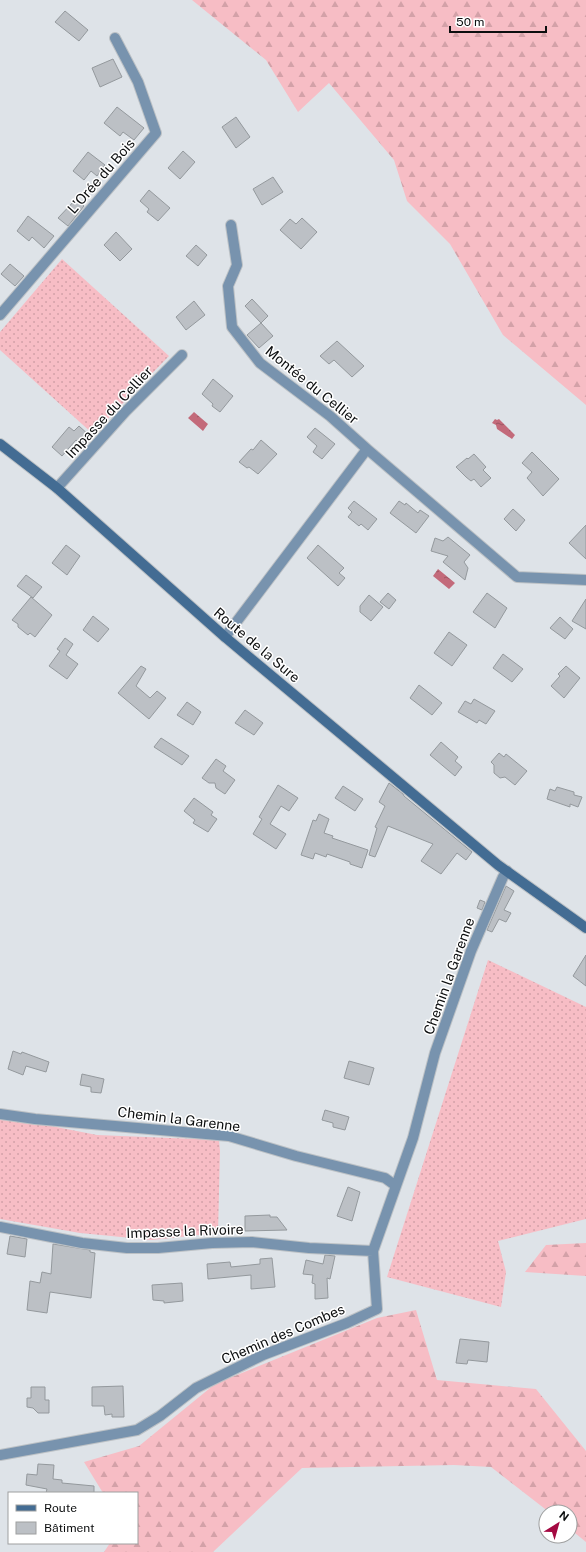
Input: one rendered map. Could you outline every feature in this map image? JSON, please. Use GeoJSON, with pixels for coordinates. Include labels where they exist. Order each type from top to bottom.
{"type":"FeatureCollection","features":[{"type":"Feature","properties":{"kind":"main road","name":"Route de la Sure"},"geometry":{"type":"LineString","coordinates":[[0,444],[57,488],[225,637],[498,865],[586,928]]}},
{"type":"Feature","properties":{"kind":"street","name":"L'Orée du Bois"},"geometry":{"type":"LineString","coordinates":[[0,315],[156,133],[138,82],[116,38]]}},
{"type":"Feature","properties":{"kind":"street","name":"Montée du Cellier"},"geometry":{"type":"LineString","coordinates":[[231,225],[237,265],[228,286],[232,327],[260,363],[330,416],[517,577],[586,580]]}},
{"type":"Feature","properties":{"kind":"street","name":"Impasse du Cellier"},"geometry":{"type":"LineString","coordinates":[[57,488],[126,411],[182,355]]}},
{"type":"Feature","properties":{"kind":"street"},"geometry":{"type":"LineString","coordinates":[[225,637],[367,449]]}},
{"type":"Feature","properties":{"kind":"street","name":"Chemin la Garenne"},"geometry":{"type":"LineString","coordinates":[[377,1309],[373,1251],[413,1138],[435,1053],[471,951],[507,871]]}},
{"type":"Feature","properties":{"kind":"street","name":"Chemin la Garenne"},"geometry":{"type":"LineString","coordinates":[[0,1114],[35,1119],[229,1136],[296,1156],[385,1178],[396,1186]]}},
{"type":"Feature","properties":{"kind":"street","name":"Impasse la Rivoire"},"geometry":{"type":"LineString","coordinates":[[0,1227],[82,1243],[127,1248],[158,1248],[212,1243],[252,1242],[309,1248],[373,1251]]}},
{"type":"Feature","properties":{"kind":"street","name":"Chemin des Combes"},"geometry":{"type":"LineString","coordinates":[[0,1455],[137,1430],[160,1416],[196,1388],[263,1355],[347,1323],[377,1309]]}},
{"type":"Feature","properties":{"kind":"green space"},"geometry":{"type":"Polygon","coordinates":[[[192,0],[586,0],[586,405],[503,335],[450,244],[407,201],[394,160],[329,83],[298,112],[266,60],[192,0]]]}},
{"type":"Feature","properties":{"kind":"green space"},"geometry":{"type":"Polygon","coordinates":[[[62,259],[169,356],[93,434],[0,350],[0,332],[62,259]]]}},
{"type":"Feature","properties":{"kind":"green space"},"geometry":{"type":"Polygon","coordinates":[[[488,960],[586,1007],[586,1219],[498,1241],[506,1272],[501,1307],[387,1277],[488,960]]]}},
{"type":"Feature","properties":{"kind":"green space"},"geometry":{"type":"Polygon","coordinates":[[[0,1116],[97,1135],[219,1140],[218,1233],[152,1240],[80,1233],[0,1219],[0,1116]]]}},
{"type":"Feature","properties":{"kind":"green space"},"geometry":{"type":"Polygon","coordinates":[[[586,1243],[586,1276],[525,1272],[546,1245],[586,1243]]]}},
{"type":"Feature","properties":{"kind":"green space"},"geometry":{"type":"Polygon","coordinates":[[[416,1310],[437,1380],[536,1389],[586,1451],[586,1542],[578,1536],[578,1504],[539,1504],[491,1467],[454,1465],[302,1468],[213,1552],[104,1552],[109,1544],[138,1544],[138,1492],[102,1492],[84,1462],[139,1446],[215,1384],[377,1318],[416,1310]]]}},
{"type":"Feature","properties":{"kind":"water"},"geometry":{"type":"Polygon","coordinates":[[[194,412],[208,424],[203,431],[188,418],[194,412]]]}},
{"type":"Feature","properties":{"kind":"water"},"geometry":{"type":"Polygon","coordinates":[[[495,419],[499,419],[515,435],[512,439],[497,429],[496,425],[492,423],[495,419]]]}},
{"type":"Feature","properties":{"kind":"water"},"geometry":{"type":"Polygon","coordinates":[[[438,569],[455,583],[449,589],[433,576],[438,569]]]}},
{"type":"Feature","properties":{"kind":"building"},"geometry":{"type":"Polygon","coordinates":[[[65,11],[88,30],[79,41],[55,22],[65,11]]]}},
{"type":"Feature","properties":{"kind":"building"},"geometry":{"type":"Polygon","coordinates":[[[113,59],[122,77],[100,87],[92,68],[113,59]]]}},
{"type":"Feature","properties":{"kind":"building"},"geometry":{"type":"Polygon","coordinates":[[[117,107],[144,128],[134,140],[123,132],[120,136],[104,123],[117,107]]]}},
{"type":"Feature","properties":{"kind":"building"},"geometry":{"type":"Polygon","coordinates":[[[236,117],[250,137],[236,148],[222,127],[236,117]]]}},
{"type":"Feature","properties":{"kind":"building"},"geometry":{"type":"Polygon","coordinates":[[[183,151],[195,162],[180,179],[168,168],[183,151]]]}},
{"type":"Feature","properties":{"kind":"building"},"geometry":{"type":"Polygon","coordinates":[[[88,152],[105,165],[97,176],[91,171],[84,180],[73,171],[88,152]]]}},
{"type":"Feature","properties":{"kind":"building"},"geometry":{"type":"Polygon","coordinates":[[[273,177],[283,192],[262,205],[253,189],[273,177]]]}},
{"type":"Feature","properties":{"kind":"building"},"geometry":{"type":"Polygon","coordinates":[[[149,190],[170,208],[158,221],[147,212],[149,209],[140,201],[149,190]]]}},
{"type":"Feature","properties":{"kind":"building"},"geometry":{"type":"Polygon","coordinates":[[[76,199],[84,206],[68,226],[58,218],[76,199]]]}},
{"type":"Feature","properties":{"kind":"building"},"geometry":{"type":"Polygon","coordinates":[[[28,216],[54,236],[44,248],[32,237],[29,241],[17,231],[28,216]]]}},
{"type":"Feature","properties":{"kind":"building"},"geometry":{"type":"Polygon","coordinates":[[[302,218],[317,232],[301,249],[280,230],[290,219],[296,224],[302,218]]]}},
{"type":"Feature","properties":{"kind":"building"},"geometry":{"type":"Polygon","coordinates":[[[116,232],[132,249],[120,261],[104,245],[116,232]]]}},
{"type":"Feature","properties":{"kind":"building"},"geometry":{"type":"Polygon","coordinates":[[[196,245],[207,255],[198,266],[186,256],[196,245]]]}},
{"type":"Feature","properties":{"kind":"building"},"geometry":{"type":"Polygon","coordinates":[[[10,264],[24,276],[15,286],[1,274],[10,264]]]}},
{"type":"Feature","properties":{"kind":"building"},"geometry":{"type":"Polygon","coordinates":[[[252,299],[268,316],[261,323],[245,306],[252,299]]]}},
{"type":"Feature","properties":{"kind":"building"},"geometry":{"type":"Polygon","coordinates":[[[194,301],[205,315],[186,330],[176,317],[194,301]]]}},
{"type":"Feature","properties":{"kind":"building"},"geometry":{"type":"Polygon","coordinates":[[[261,323],[273,336],[259,348],[247,335],[261,323]]]}},
{"type":"Feature","properties":{"kind":"building"},"geometry":{"type":"Polygon","coordinates":[[[337,341],[364,366],[352,377],[334,360],[329,364],[320,356],[337,341]]]}},
{"type":"Feature","properties":{"kind":"building"},"geometry":{"type":"Polygon","coordinates":[[[213,379],[233,396],[220,412],[212,406],[213,404],[202,394],[213,379]]]}},
{"type":"Feature","properties":{"kind":"building"},"geometry":{"type":"Polygon","coordinates":[[[79,426],[90,436],[82,445],[76,440],[62,456],[52,447],[69,427],[74,431],[79,426]]]}},
{"type":"Feature","properties":{"kind":"building"},"geometry":{"type":"Polygon","coordinates":[[[315,428],[335,444],[322,459],[313,452],[317,446],[307,437],[315,428]]]}},
{"type":"Feature","properties":{"kind":"building"},"geometry":{"type":"Polygon","coordinates":[[[261,440],[277,454],[258,474],[239,462],[251,449],[253,450],[261,440]]]}},
{"type":"Feature","properties":{"kind":"building"},"geometry":{"type":"Polygon","coordinates":[[[532,452],[559,479],[543,496],[527,478],[532,472],[522,463],[532,452]]]}},
{"type":"Feature","properties":{"kind":"building"},"geometry":{"type":"Polygon","coordinates":[[[474,454],[486,467],[483,470],[491,478],[481,487],[474,479],[471,481],[456,467],[474,454]]]}},
{"type":"Feature","properties":{"kind":"building"},"geometry":{"type":"Polygon","coordinates":[[[354,501],[377,519],[368,530],[361,524],[359,526],[348,517],[352,512],[348,508],[354,501]]]}},
{"type":"Feature","properties":{"kind":"building"},"geometry":{"type":"Polygon","coordinates":[[[399,501],[405,505],[406,503],[418,513],[420,510],[429,516],[416,533],[390,513],[399,501]]]}},
{"type":"Feature","properties":{"kind":"building"},"geometry":{"type":"Polygon","coordinates":[[[513,509],[525,520],[516,531],[504,519],[513,509]]]}},
{"type":"Feature","properties":{"kind":"building"},"geometry":{"type":"Polygon","coordinates":[[[586,525],[586,559],[569,543],[586,525]]]}},
{"type":"Feature","properties":{"kind":"building"},"geometry":{"type":"Polygon","coordinates":[[[448,537],[470,555],[464,562],[468,568],[465,580],[443,562],[448,556],[431,551],[435,538],[443,541],[448,537]]]}},
{"type":"Feature","properties":{"kind":"building"},"geometry":{"type":"Polygon","coordinates":[[[66,545],[80,556],[67,575],[52,563],[66,545]]]}},
{"type":"Feature","properties":{"kind":"building"},"geometry":{"type":"Polygon","coordinates":[[[318,545],[344,568],[339,573],[345,578],[338,586],[307,558],[318,545]]]}},
{"type":"Feature","properties":{"kind":"building"},"geometry":{"type":"Polygon","coordinates":[[[26,575],[42,587],[33,598],[17,586],[26,575]]]}},
{"type":"Feature","properties":{"kind":"building"},"geometry":{"type":"Polygon","coordinates":[[[388,593],[396,600],[389,609],[380,602],[388,593]]]}},
{"type":"Feature","properties":{"kind":"building"},"geometry":{"type":"Polygon","coordinates":[[[487,593],[507,608],[495,628],[473,612],[487,593]]]}},
{"type":"Feature","properties":{"kind":"building"},"geometry":{"type":"Polygon","coordinates":[[[369,595],[383,607],[371,621],[360,612],[360,606],[369,595]]]}},
{"type":"Feature","properties":{"kind":"building"},"geometry":{"type":"Polygon","coordinates":[[[31,597],[52,615],[35,637],[30,633],[28,635],[12,620],[31,597]]]}},
{"type":"Feature","properties":{"kind":"building"},"geometry":{"type":"Polygon","coordinates":[[[586,599],[586,629],[572,621],[586,599]]]}},
{"type":"Feature","properties":{"kind":"building"},"geometry":{"type":"Polygon","coordinates":[[[93,616],[109,629],[98,642],[83,630],[93,616]]]}},
{"type":"Feature","properties":{"kind":"building"},"geometry":{"type":"Polygon","coordinates":[[[560,617],[573,629],[565,639],[550,628],[560,617]]]}},
{"type":"Feature","properties":{"kind":"building"},"geometry":{"type":"Polygon","coordinates":[[[449,632],[467,645],[452,666],[434,653],[449,632]]]}},
{"type":"Feature","properties":{"kind":"building"},"geometry":{"type":"Polygon","coordinates":[[[65,638],[73,644],[66,655],[78,664],[67,679],[49,666],[60,651],[57,649],[65,638]]]}},
{"type":"Feature","properties":{"kind":"building"},"geometry":{"type":"Polygon","coordinates":[[[503,654],[523,669],[512,682],[493,668],[503,654]]]}},
{"type":"Feature","properties":{"kind":"building"},"geometry":{"type":"Polygon","coordinates":[[[141,666],[146,669],[136,686],[150,698],[157,691],[166,698],[149,719],[118,693],[141,666]]]}},
{"type":"Feature","properties":{"kind":"building"},"geometry":{"type":"Polygon","coordinates":[[[566,666],[580,678],[564,698],[551,686],[560,676],[558,674],[566,666]]]}},
{"type":"Feature","properties":{"kind":"building"},"geometry":{"type":"Polygon","coordinates":[[[419,685],[442,703],[432,715],[410,698],[419,685]]]}},
{"type":"Feature","properties":{"kind":"building"},"geometry":{"type":"Polygon","coordinates":[[[474,699],[495,711],[486,724],[479,720],[477,723],[458,712],[465,701],[471,704],[474,699]]]}},
{"type":"Feature","properties":{"kind":"building"},"geometry":{"type":"Polygon","coordinates":[[[187,702],[201,712],[193,725],[177,715],[187,702]]]}},
{"type":"Feature","properties":{"kind":"building"},"geometry":{"type":"Polygon","coordinates":[[[245,710],[263,723],[254,735],[235,723],[245,710]]]}},
{"type":"Feature","properties":{"kind":"building"},"geometry":{"type":"Polygon","coordinates":[[[161,738],[189,756],[182,765],[154,747],[161,738]]]}},
{"type":"Feature","properties":{"kind":"building"},"geometry":{"type":"Polygon","coordinates":[[[441,742],[458,757],[455,761],[462,767],[455,776],[430,755],[441,742]]]}},
{"type":"Feature","properties":{"kind":"building"},"geometry":{"type":"Polygon","coordinates":[[[499,753],[504,757],[506,754],[527,771],[515,785],[505,777],[500,778],[494,773],[494,765],[491,762],[499,753]]]}},
{"type":"Feature","properties":{"kind":"building"},"geometry":{"type":"Polygon","coordinates":[[[216,759],[226,766],[223,771],[235,780],[225,794],[216,788],[215,783],[209,783],[202,778],[216,759]]]}},
{"type":"Feature","properties":{"kind":"building"},"geometry":{"type":"Polygon","coordinates":[[[389,783],[472,852],[466,860],[457,853],[441,874],[421,861],[433,844],[388,826],[375,857],[369,855],[377,828],[375,827],[385,806],[379,802],[389,783]]]}},
{"type":"Feature","properties":{"kind":"building"},"geometry":{"type":"Polygon","coordinates":[[[278,785],[298,798],[289,811],[281,806],[270,824],[286,834],[276,849],[253,834],[262,819],[259,817],[278,785]]]}},
{"type":"Feature","properties":{"kind":"building"},"geometry":{"type":"Polygon","coordinates":[[[343,786],[363,799],[355,811],[335,798],[343,786]]]}},
{"type":"Feature","properties":{"kind":"building"},"geometry":{"type":"Polygon","coordinates":[[[557,787],[574,792],[574,795],[582,797],[578,807],[570,804],[570,807],[547,799],[550,789],[555,791],[557,787]]]}},
{"type":"Feature","properties":{"kind":"building"},"geometry":{"type":"Polygon","coordinates":[[[194,798],[213,812],[211,815],[217,819],[208,832],[193,823],[195,820],[184,811],[194,798]]]}},
{"type":"Feature","properties":{"kind":"building"},"geometry":{"type":"Polygon","coordinates":[[[319,814],[329,819],[324,833],[333,836],[332,838],[368,850],[362,868],[327,854],[326,857],[315,853],[313,859],[301,855],[313,820],[316,821],[319,814]]]}},
{"type":"Feature","properties":{"kind":"building"},"geometry":{"type":"Polygon","coordinates":[[[506,886],[514,891],[504,910],[511,913],[506,922],[499,919],[492,932],[487,930],[506,886]]]}},
{"type":"Feature","properties":{"kind":"building"},"geometry":{"type":"Polygon","coordinates":[[[480,900],[485,902],[482,910],[477,908],[480,900]]]}},
{"type":"Feature","properties":{"kind":"building"},"geometry":{"type":"Polygon","coordinates":[[[586,955],[586,986],[573,976],[586,955]]]}},
{"type":"Feature","properties":{"kind":"building"},"geometry":{"type":"Polygon","coordinates":[[[13,1051],[21,1054],[22,1052],[49,1062],[46,1072],[26,1066],[23,1075],[8,1069],[13,1051]]]}},
{"type":"Feature","properties":{"kind":"building"},"geometry":{"type":"Polygon","coordinates":[[[349,1061],[374,1068],[369,1085],[344,1078],[349,1061]]]}},
{"type":"Feature","properties":{"kind":"building"},"geometry":{"type":"Polygon","coordinates":[[[82,1074],[104,1079],[101,1093],[91,1092],[91,1087],[80,1085],[82,1074]]]}},
{"type":"Feature","properties":{"kind":"building"},"geometry":{"type":"Polygon","coordinates":[[[325,1110],[349,1117],[345,1130],[333,1127],[333,1123],[322,1120],[325,1110]]]}},
{"type":"Feature","properties":{"kind":"building"},"geometry":{"type":"Polygon","coordinates":[[[348,1187],[360,1192],[352,1221],[337,1216],[348,1187]]]}},
{"type":"Feature","properties":{"kind":"building"},"geometry":{"type":"Polygon","coordinates":[[[270,1215],[270,1217],[277,1217],[287,1230],[245,1231],[245,1216],[270,1215]]]}},
{"type":"Feature","properties":{"kind":"building"},"geometry":{"type":"Polygon","coordinates":[[[10,1236],[27,1239],[25,1257],[7,1254],[10,1236]]]}},
{"type":"Feature","properties":{"kind":"building"},"geometry":{"type":"Polygon","coordinates":[[[53,1244],[90,1250],[90,1252],[95,1253],[91,1298],[50,1292],[47,1313],[27,1310],[30,1281],[40,1283],[42,1272],[51,1274],[53,1244]]]}},
{"type":"Feature","properties":{"kind":"building"},"geometry":{"type":"Polygon","coordinates":[[[325,1255],[335,1256],[330,1279],[327,1278],[328,1298],[315,1299],[315,1284],[312,1283],[313,1275],[303,1274],[306,1260],[323,1264],[325,1255]]]}},
{"type":"Feature","properties":{"kind":"building"},"geometry":{"type":"Polygon","coordinates":[[[272,1258],[275,1287],[251,1289],[251,1275],[208,1279],[207,1264],[230,1262],[231,1267],[260,1264],[260,1259],[272,1258]]]}},
{"type":"Feature","properties":{"kind":"building"},"geometry":{"type":"Polygon","coordinates":[[[182,1283],[183,1301],[164,1303],[164,1301],[153,1300],[152,1285],[182,1283]]]}},
{"type":"Feature","properties":{"kind":"building"},"geometry":{"type":"Polygon","coordinates":[[[460,1339],[489,1342],[487,1362],[468,1360],[467,1364],[456,1363],[460,1339]]]}},
{"type":"Feature","properties":{"kind":"building"},"geometry":{"type":"Polygon","coordinates":[[[123,1386],[124,1417],[112,1417],[112,1414],[105,1415],[104,1406],[92,1406],[92,1387],[123,1386]]]}},
{"type":"Feature","properties":{"kind":"building"},"geometry":{"type":"Polygon","coordinates":[[[31,1387],[45,1387],[45,1400],[49,1400],[49,1413],[38,1413],[33,1408],[27,1407],[27,1398],[31,1398],[31,1387]]]}},
{"type":"Feature","properties":{"kind":"building"},"geometry":{"type":"Polygon","coordinates":[[[38,1464],[54,1465],[53,1479],[62,1480],[62,1483],[94,1486],[94,1492],[46,1492],[47,1489],[26,1485],[27,1474],[37,1475],[38,1464]]]}}]}
